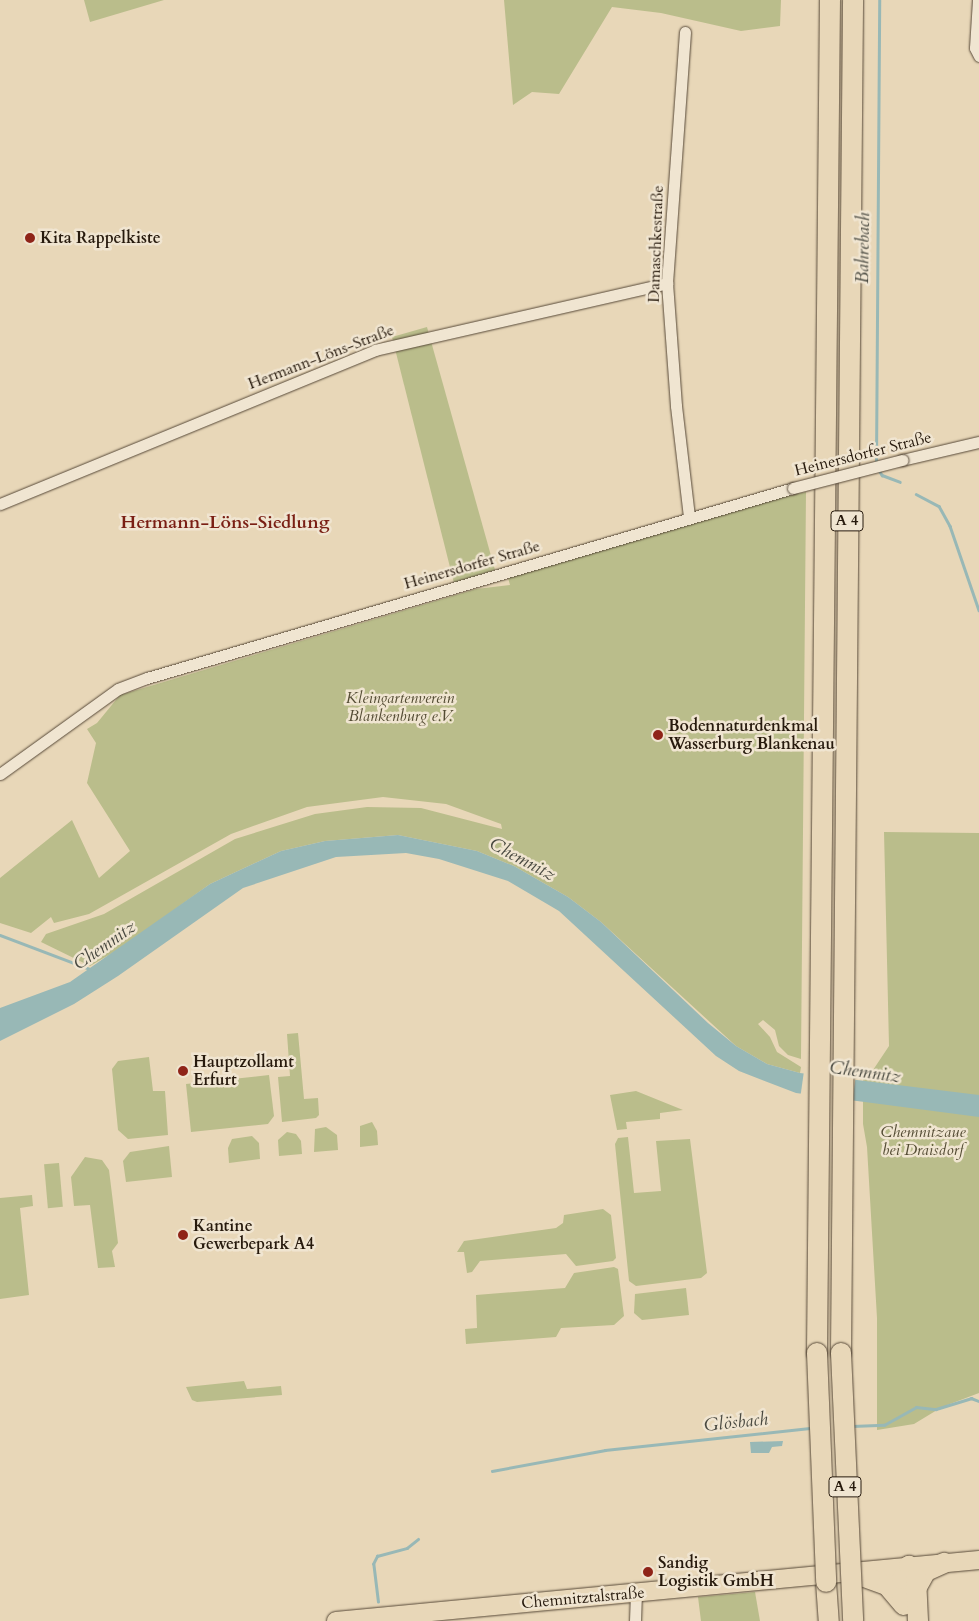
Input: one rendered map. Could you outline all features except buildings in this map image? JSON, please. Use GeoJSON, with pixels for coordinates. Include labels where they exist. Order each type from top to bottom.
{"type":"FeatureCollection","features":[{"type":"Feature","properties":{"kind":"highway","name":"A 4"},"geometry":{"type":"LineString","coordinates":[[829,1621],[817,1353],[817,1136],[830,0]]}},
{"type":"Feature","properties":{"kind":"highway","name":"A 4"},"geometry":{"type":"LineString","coordinates":[[853,0],[841,1136],[841,1353],[846,1519],[853,1621]]}},
{"type":"Feature","properties":{"kind":"highway"},"geometry":{"type":"LineString","coordinates":[[917,1587],[926,1571],[944,1563]]}},
{"type":"Feature","properties":{"kind":"highway"},"geometry":{"type":"LineString","coordinates":[[909,1566],[917,1587],[918,1621]]}},
{"type":"Feature","properties":{"kind":"highway"},"geometry":{"type":"LineString","coordinates":[[906,1611],[902,1579],[909,1566]]}},
{"type":"Feature","properties":{"kind":"highway"},"geometry":{"type":"LineString","coordinates":[[850,1572],[887,1585],[906,1611]]}},
{"type":"Feature","properties":{"kind":"main road","name":"Chemnitztalstraße"},"geometry":{"type":"LineString","coordinates":[[336,1621],[979,1560]]}},
{"type":"Feature","properties":{"kind":"street"},"geometry":{"type":"LineString","coordinates":[[978,0],[975,48],[979,56]]}},
{"type":"Feature","properties":{"kind":"street","name":"Damaschkestraße"},"geometry":{"type":"LineString","coordinates":[[686,32],[668,283],[676,406],[689,517]]}},
{"type":"Feature","properties":{"kind":"street","name":"Hermann-Löns-Straße"},"geometry":{"type":"LineString","coordinates":[[0,504],[374,350],[668,283]]}},
{"type":"Feature","properties":{"kind":"street","name":"Heinersdorfer Straße"},"geometry":{"type":"LineString","coordinates":[[0,774],[118,689],[147,678],[689,517],[793,488],[979,442]]}},
{"type":"Feature","properties":{"kind":"street"},"geometry":{"type":"LineString","coordinates":[[634,1621],[636,1593]]}},
{"type":"Feature","properties":{"kind":"green space"},"geometry":{"type":"Polygon","coordinates":[[[84,0],[164,0],[90,22],[84,0]]]}},
{"type":"Feature","properties":{"kind":"green space"},"geometry":{"type":"Polygon","coordinates":[[[504,0],[781,0],[780,26],[741,31],[661,13],[612,7],[559,94],[532,92],[513,105],[504,0]]]}},
{"type":"Feature","properties":{"kind":"green space"},"geometry":{"type":"Polygon","coordinates":[[[427,327],[495,570],[454,583],[392,337],[427,327]]]}},
{"type":"Feature","properties":{"kind":"green space","name":"Kleingartenverein Blankenburg e.V."},"geometry":{"type":"Polygon","coordinates":[[[806,492],[801,1059],[788,1055],[779,1046],[775,1030],[763,1020],[758,1024],[770,1037],[777,1052],[801,1067],[800,1073],[767,1064],[736,1046],[601,922],[568,897],[514,866],[477,851],[398,835],[325,841],[281,851],[210,884],[121,948],[90,966],[41,942],[46,934],[104,914],[235,839],[315,814],[367,807],[421,808],[502,829],[501,824],[446,804],[383,797],[307,807],[231,834],[89,914],[54,923],[51,917],[31,933],[0,923],[0,878],[72,820],[99,878],[130,851],[87,783],[96,743],[87,729],[97,723],[120,695],[476,589],[510,585],[508,578],[758,502],[806,492]]]}},
{"type":"Feature","properties":{"kind":"green space","name":"Chemnitzaue bei Draisdorf"},"geometry":{"type":"Polygon","coordinates":[[[884,832],[979,833],[979,1393],[942,1407],[914,1424],[877,1430],[877,1318],[867,1147],[863,1124],[863,1079],[867,1079],[889,1046],[884,832]]]}},
{"type":"Feature","properties":{"kind":"green space"},"geometry":{"type":"Polygon","coordinates":[[[298,1033],[304,1099],[318,1098],[319,1115],[316,1118],[282,1122],[278,1077],[290,1076],[287,1034],[298,1033]]]}},
{"type":"Feature","properties":{"kind":"green space"},"geometry":{"type":"Polygon","coordinates":[[[149,1057],[153,1091],[165,1091],[168,1135],[128,1139],[118,1130],[112,1069],[118,1061],[149,1057]]]}},
{"type":"Feature","properties":{"kind":"green space"},"geometry":{"type":"Polygon","coordinates":[[[269,1075],[274,1116],[268,1124],[191,1132],[186,1084],[269,1075]]]}},
{"type":"Feature","properties":{"kind":"green space"},"geometry":{"type":"Polygon","coordinates":[[[636,1091],[683,1110],[660,1113],[660,1119],[626,1122],[627,1129],[617,1130],[610,1095],[636,1091]]]}},
{"type":"Feature","properties":{"kind":"green space"},"geometry":{"type":"Polygon","coordinates":[[[372,1122],[377,1131],[378,1145],[360,1147],[360,1126],[372,1122]]]}},
{"type":"Feature","properties":{"kind":"green space"},"geometry":{"type":"Polygon","coordinates":[[[326,1127],[337,1135],[338,1150],[314,1152],[315,1129],[326,1127]]]}},
{"type":"Feature","properties":{"kind":"green space"},"geometry":{"type":"Polygon","coordinates":[[[287,1132],[296,1134],[301,1141],[302,1154],[279,1156],[278,1140],[287,1132]]]}},
{"type":"Feature","properties":{"kind":"green space"},"geometry":{"type":"Polygon","coordinates":[[[252,1136],[259,1143],[260,1159],[229,1163],[228,1148],[232,1139],[252,1136]]]}},
{"type":"Feature","properties":{"kind":"green space"},"geometry":{"type":"Polygon","coordinates":[[[628,1137],[634,1193],[661,1191],[656,1141],[690,1139],[707,1273],[701,1278],[636,1286],[629,1281],[615,1144],[618,1138],[628,1137]]]}},
{"type":"Feature","properties":{"kind":"green space"},"geometry":{"type":"Polygon","coordinates":[[[169,1146],[172,1177],[126,1182],[123,1161],[130,1152],[169,1146]]]}},
{"type":"Feature","properties":{"kind":"green space"},"geometry":{"type":"Polygon","coordinates":[[[85,1157],[102,1160],[109,1170],[118,1243],[112,1251],[115,1267],[98,1268],[90,1205],[74,1206],[71,1177],[85,1157]]]}},
{"type":"Feature","properties":{"kind":"green space"},"geometry":{"type":"Polygon","coordinates":[[[59,1163],[63,1207],[48,1208],[44,1164],[59,1163]]]}},
{"type":"Feature","properties":{"kind":"green space"},"geometry":{"type":"Polygon","coordinates":[[[32,1195],[33,1206],[20,1208],[29,1295],[0,1299],[0,1198],[32,1195]]]}},
{"type":"Feature","properties":{"kind":"green space"},"geometry":{"type":"Polygon","coordinates":[[[603,1209],[611,1215],[616,1258],[613,1261],[576,1266],[566,1254],[480,1261],[472,1272],[467,1273],[464,1252],[457,1252],[464,1241],[556,1228],[563,1223],[564,1215],[603,1209]]]}},
{"type":"Feature","properties":{"kind":"green space"},"geometry":{"type":"Polygon","coordinates":[[[614,1267],[618,1269],[624,1316],[614,1325],[561,1328],[556,1337],[466,1344],[465,1329],[477,1328],[476,1295],[565,1288],[574,1273],[614,1267]]]}},
{"type":"Feature","properties":{"kind":"green space"},"geometry":{"type":"Polygon","coordinates":[[[686,1288],[689,1315],[642,1320],[634,1313],[635,1294],[686,1288]]]}},
{"type":"Feature","properties":{"kind":"green space"},"geometry":{"type":"Polygon","coordinates":[[[244,1381],[247,1389],[281,1386],[282,1395],[197,1402],[192,1400],[186,1387],[244,1381]]]}},
{"type":"Feature","properties":{"kind":"green space"},"geometry":{"type":"Polygon","coordinates":[[[755,1592],[760,1621],[701,1621],[698,1597],[755,1592]]]}},
{"type":"Feature","properties":{"kind":"water"},"geometry":{"type":"Polygon","coordinates":[[[398,835],[477,851],[514,866],[568,897],[601,922],[708,1023],[736,1046],[767,1064],[800,1073],[979,1095],[979,1117],[796,1093],[739,1071],[716,1056],[559,911],[508,881],[439,859],[406,853],[336,857],[243,888],[118,976],[74,1004],[0,1041],[0,1008],[70,982],[210,884],[281,851],[325,841],[398,835]]]}},
{"type":"Feature","properties":{"kind":"water"},"geometry":{"type":"Polygon","coordinates":[[[783,1441],[782,1446],[772,1447],[769,1453],[751,1453],[750,1442],[783,1441]]]}},
{"type":"Feature","properties":{"kind":"pier"},"geometry":{"type":"Polygon","coordinates":[[[804,1071],[855,1078],[852,1104],[800,1097],[804,1071]]]}},
{"type":"Feature","properties":{"kind":"waterway","name":"Bahrebach"},"geometry":{"type":"LineString","coordinates":[[876,463],[879,0]]}},
{"type":"Feature","properties":{"kind":"waterway","name":"Bahrebach"},"geometry":{"type":"LineString","coordinates":[[879,470],[882,475],[900,482]]}},
{"type":"Feature","properties":{"kind":"waterway","name":"Bahrebach"},"geometry":{"type":"LineString","coordinates":[[916,494],[939,506],[950,526],[979,610]]}},
{"type":"Feature","properties":{"kind":"waterway","name":"Chemnitz"},"geometry":{"type":"LineString","coordinates":[[0,935],[90,969]]}},
{"type":"Feature","properties":{"kind":"waterway","name":"Glösbach"},"geometry":{"type":"LineString","coordinates":[[852,1426],[884,1425],[916,1407],[936,1409],[971,1398],[979,1401]]}},
{"type":"Feature","properties":{"kind":"waterway","name":"Glösbach"},"geometry":{"type":"LineString","coordinates":[[492,1471],[605,1450],[812,1428]]}},
{"type":"Feature","properties":{"kind":"waterway","name":"Glösbach"},"geometry":{"type":"LineString","coordinates":[[378,1602],[373,1564],[377,1556],[407,1548],[418,1539]]}},
{"type":"Feature","properties":{"kind":"place","name":"Kita Rappelkiste"},"geometry":{"type":"Point","coordinates":[30,238]}},
{"type":"Feature","properties":{"kind":"place","name":"Bodennaturdenkmal Wasserburg Blankenau"},"geometry":{"type":"Point","coordinates":[658,735]}},
{"type":"Feature","properties":{"kind":"place","name":"Hauptzollamt Erfurt"},"geometry":{"type":"Point","coordinates":[183,1071]}},
{"type":"Feature","properties":{"kind":"place","name":"Kantine Gewerbepark A4"},"geometry":{"type":"Point","coordinates":[183,1235]}},
{"type":"Feature","properties":{"kind":"place","name":"Sandig Logistik GmbH"},"geometry":{"type":"Point","coordinates":[648,1572]}},
{"type":"Feature","properties":{"kind":"district","name":"Hermann-Löns-Siedlung"},"geometry":{"type":"Point","coordinates":[225,523]}}]}
